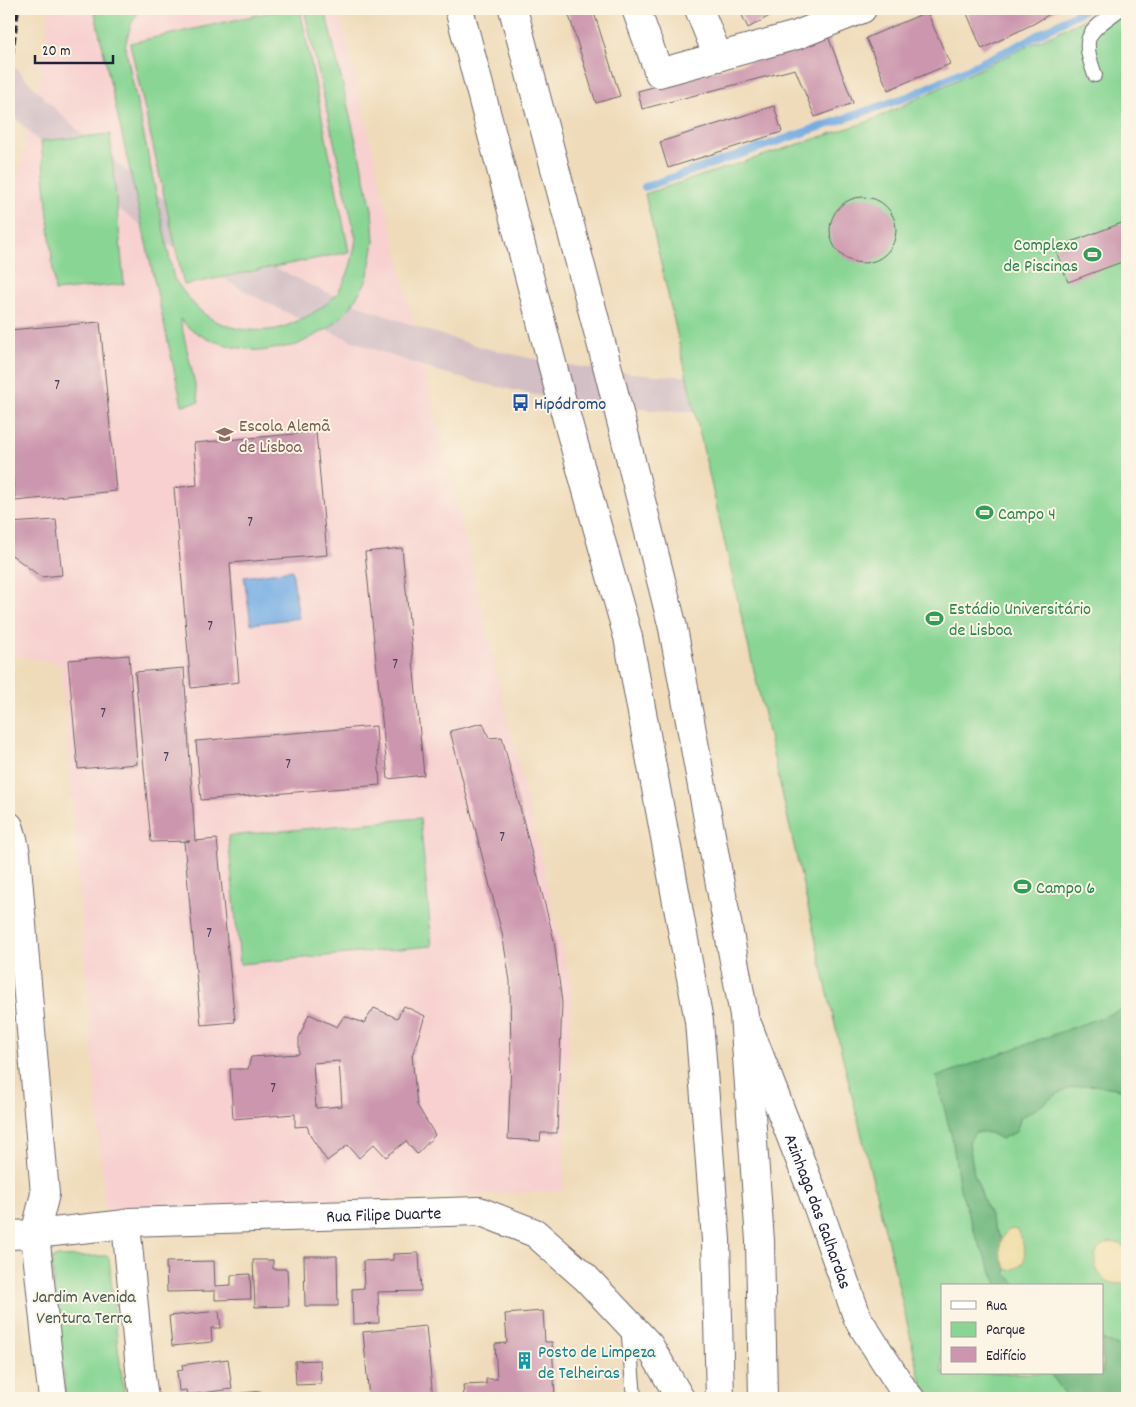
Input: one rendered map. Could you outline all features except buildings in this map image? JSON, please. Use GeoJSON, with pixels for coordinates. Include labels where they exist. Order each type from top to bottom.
{"type":"FeatureCollection","features":[{"type":"Feature","properties":{"kind":"main road"},"geometry":{"type":"LineString","coordinates":[[513,9],[609,373],[673,628],[744,1015],[760,1240],[763,1398]]}},
{"type":"Feature","properties":{"kind":"main road"},"geometry":{"type":"LineString","coordinates":[[636,9],[659,73],[797,35],[862,9]]}},
{"type":"Feature","properties":{"kind":"main road"},"geometry":{"type":"LineString","coordinates":[[699,9],[718,57]]}},
{"type":"Feature","properties":{"kind":"main road"},"geometry":{"type":"LineString","coordinates":[[457,12],[628,637],[699,1020],[716,1240],[720,1398]]}},
{"type":"Feature","properties":{"kind":"main road"},"geometry":{"type":"LineString","coordinates":[[9,826],[16,854],[45,1194],[22,1234],[48,1357],[53,1398]]}},
{"type":"Feature","properties":{"kind":"main road","name":"Azinhaga das Galhardas"},"geometry":{"type":"LineString","coordinates":[[744,1015],[812,1191],[858,1319],[910,1398]]}},
{"type":"Feature","properties":{"kind":"main road","name":"Rua Filipe Duarte"},"geometry":{"type":"LineString","coordinates":[[22,1234],[126,1224],[129,1222],[479,1211],[535,1233],[586,1278],[650,1345],[680,1398]]}},
{"type":"Feature","properties":{"kind":"main road"},"geometry":{"type":"LineString","coordinates":[[126,1224],[144,1398]]}},
{"type":"Feature","properties":{"kind":"lane"},"geometry":{"type":"LineString","coordinates":[[1095,75],[1088,57],[1087,48],[1090,35],[1096,27],[1120,9]]}},
{"type":"Feature","properties":{"kind":"lane"},"geometry":{"type":"LineString","coordinates":[[627,1322],[634,1398]]}},
{"type":"Feature","properties":{"kind":"shaded area","name":"Escola Alemã de Lisboa"},"geometry":{"type":"Polygon","coordinates":[[[49,9],[335,9],[345,33],[572,988],[563,1191],[105,1211],[61,664],[9,654],[9,216],[41,74],[49,9]]]}},
{"type":"Feature","properties":{"kind":"shaded area"},"geometry":{"type":"Polygon","coordinates":[[[9,61],[84,136],[158,195],[202,225],[266,263],[316,288],[378,313],[438,334],[485,348],[547,362],[654,375],[726,378],[725,413],[652,410],[589,404],[476,382],[427,368],[365,346],[302,320],[250,294],[184,255],[96,192],[61,162],[9,111],[9,61]]]}},
{"type":"Feature","properties":{"kind":"green space"},"geometry":{"type":"Polygon","coordinates":[[[94,9],[114,9],[115,12],[118,9],[140,9],[131,24],[125,46],[174,279],[193,303],[207,316],[231,327],[267,330],[288,325],[308,316],[335,296],[348,273],[356,239],[304,9],[325,9],[372,209],[374,242],[367,280],[350,308],[331,327],[297,345],[261,351],[233,347],[207,339],[189,328],[180,319],[199,402],[182,405],[94,9]]]}},
{"type":"Feature","properties":{"kind":"green space"},"geometry":{"type":"Polygon","coordinates":[[[285,9],[300,9],[349,252],[184,285],[130,43],[285,9]]]}},
{"type":"Feature","properties":{"kind":"green space","name":"Estádio Universitário de Lisboa"},"geometry":{"type":"Polygon","coordinates":[[[1099,9],[1127,9],[1127,1398],[934,1398],[924,1387],[919,1374],[838,1038],[645,194],[870,121],[1085,19],[1099,9]]]}},
{"type":"Feature","properties":{"kind":"green space"},"geometry":{"type":"Polygon","coordinates":[[[110,134],[124,284],[55,291],[41,141],[110,134]]]}},
{"type":"Feature","properties":{"kind":"green space"},"geometry":{"type":"Polygon","coordinates":[[[420,818],[432,946],[240,964],[228,836],[420,818]]]}},
{"type":"Feature","properties":{"kind":"green space"},"geometry":{"type":"Polygon","coordinates":[[[1127,1008],[1127,1091],[1092,1085],[1074,1087],[1058,1094],[1021,1117],[1016,1132],[1001,1139],[990,1133],[975,1132],[969,1142],[974,1174],[995,1229],[1002,1240],[1002,1259],[1007,1270],[1005,1273],[1016,1284],[997,1284],[976,1237],[960,1189],[952,1138],[936,1077],[1127,1008]]]}},
{"type":"Feature","properties":{"kind":"green space","name":"Jardim Avenida Ventura Terra"},"geometry":{"type":"Polygon","coordinates":[[[107,1256],[109,1259],[125,1398],[66,1398],[51,1261],[54,1257],[107,1256]]]}},
{"type":"Feature","properties":{"kind":"green space"},"geometry":{"type":"Polygon","coordinates":[[[1104,1340],[1127,1350],[1127,1398],[1068,1398],[1051,1374],[1104,1374],[1104,1340]]]}},
{"type":"Feature","properties":{"kind":"sand"},"geometry":{"type":"Polygon","coordinates":[[[1012,1229],[1019,1232],[1025,1256],[1021,1265],[1008,1270],[1002,1260],[1000,1247],[1003,1236],[1012,1229]]]}},
{"type":"Feature","properties":{"kind":"sand"},"geometry":{"type":"Polygon","coordinates":[[[1112,1242],[1121,1244],[1127,1249],[1127,1283],[1116,1284],[1107,1281],[1100,1275],[1096,1267],[1097,1251],[1103,1245],[1112,1242]]]}},
{"type":"Feature","properties":{"kind":"water"},"geometry":{"type":"Polygon","coordinates":[[[292,570],[299,618],[251,624],[244,577],[292,570]]]}},
{"type":"Feature","properties":{"kind":"waterway"},"geometry":{"type":"LineString","coordinates":[[645,187],[910,96],[1023,43],[1085,9]]}},
{"type":"Feature","properties":{"kind":"railway"},"geometry":{"type":"LineString","coordinates":[[9,79],[18,9]]}},
{"type":"Feature","properties":{"kind":"place","name":"Complexo de Piscinas"},"geometry":{"type":"Point","coordinates":[1092,254]}},
{"type":"Feature","properties":{"kind":"place","name":"Hipódromo"},"geometry":{"type":"Point","coordinates":[520,403]}},
{"type":"Feature","properties":{"kind":"place","name":"Escola Alemã de Lisboa"},"geometry":{"type":"Point","coordinates":[225,435]}},
{"type":"Feature","properties":{"kind":"place","name":"Campo 4"},"geometry":{"type":"Point","coordinates":[984,513]}},
{"type":"Feature","properties":{"kind":"place","name":"Estádio Universitário de Lisboa"},"geometry":{"type":"Point","coordinates":[935,618]}},
{"type":"Feature","properties":{"kind":"place","name":"Campo 6"},"geometry":{"type":"Point","coordinates":[1022,887]}},
{"type":"Feature","properties":{"kind":"place","name":"Posto de Limpeza de Telheiras"},"geometry":{"type":"Point","coordinates":[524,1361]}}]}
